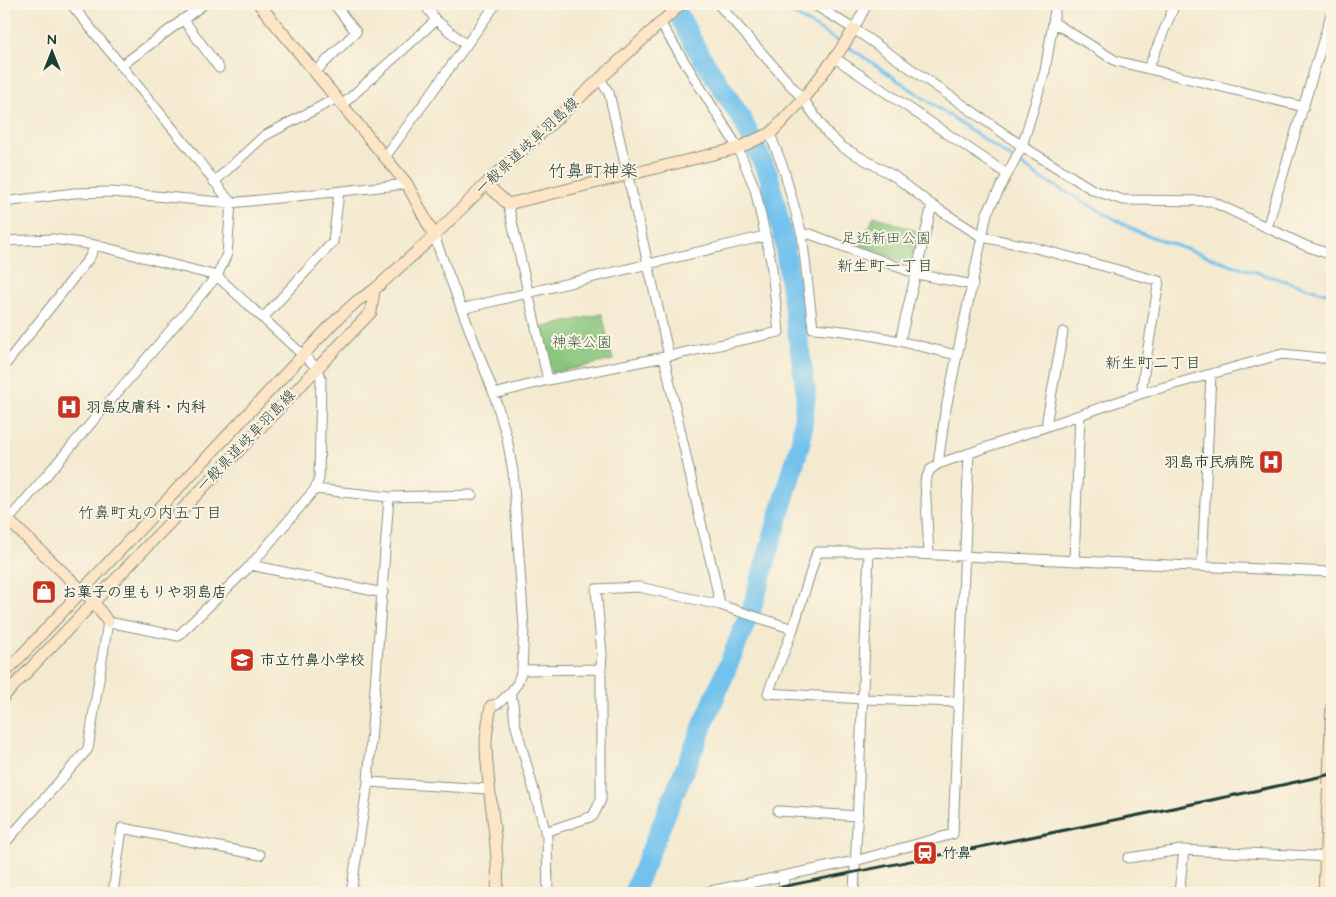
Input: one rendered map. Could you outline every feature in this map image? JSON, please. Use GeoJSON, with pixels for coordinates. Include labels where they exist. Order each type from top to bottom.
{"type":"FeatureCollection","features":[{"type":"Feature","properties":{"kind":"main road"},"geometry":{"type":"LineString","coordinates":[[259,4],[407,184],[434,236]]}},
{"type":"Feature","properties":{"kind":"main road","name":"一般県道岐阜羽島線"},"geometry":{"type":"LineString","coordinates":[[4,674],[303,355],[357,301],[374,290],[434,236],[486,184],[681,4]]}},
{"type":"Feature","properties":{"kind":"main road"},"geometry":{"type":"LineString","coordinates":[[486,184],[508,204],[742,147],[767,135],[803,99],[852,33]]}},
{"type":"Feature","properties":{"kind":"main road","name":"一般県道岐阜羽島線"},"geometry":{"type":"LineString","coordinates":[[4,696],[316,367],[371,312],[374,290]]}},
{"type":"Feature","properties":{"kind":"main road"},"geometry":{"type":"LineString","coordinates":[[5,521],[82,591],[108,622]]}},
{"type":"Feature","properties":{"kind":"main road"},"geometry":{"type":"LineString","coordinates":[[1324,893],[1329,857],[1332,704]]}},
{"type":"Feature","properties":{"kind":"main road"},"geometry":{"type":"LineString","coordinates":[[491,706],[486,742],[497,863],[497,893]]}},
{"type":"Feature","properties":{"kind":"street"},"geometry":{"type":"LineString","coordinates":[[5,521],[217,276],[227,254],[231,203],[191,151],[70,4]]}},
{"type":"Feature","properties":{"kind":"street"},"geometry":{"type":"LineString","coordinates":[[121,66],[204,4]]}},
{"type":"Feature","properties":{"kind":"street"},"geometry":{"type":"LineString","coordinates":[[315,72],[356,32],[334,4]]}},
{"type":"Feature","properties":{"kind":"street"},"geometry":{"type":"LineString","coordinates":[[424,4],[436,20],[466,45]]}},
{"type":"Feature","properties":{"kind":"street"},"geometry":{"type":"LineString","coordinates":[[385,157],[496,4]]}},
{"type":"Feature","properties":{"kind":"street"},"geometry":{"type":"LineString","coordinates":[[718,4],[803,99],[827,133],[842,147],[894,176],[932,205],[982,237],[1032,247],[1159,281],[1142,385],[1143,393]]}},
{"type":"Feature","properties":{"kind":"street"},"geometry":{"type":"LineString","coordinates":[[813,4],[1021,149],[1093,190],[1123,200],[1211,201],[1306,246],[1332,255]]}},
{"type":"Feature","properties":{"kind":"street"},"geometry":{"type":"LineString","coordinates":[[852,33],[868,4]]}},
{"type":"Feature","properties":{"kind":"street"},"geometry":{"type":"LineString","coordinates":[[938,464],[944,413],[973,286],[987,213],[1021,149],[1045,71],[1056,4]]}},
{"type":"Feature","properties":{"kind":"street"},"geometry":{"type":"LineString","coordinates":[[1148,69],[1175,4]]}},
{"type":"Feature","properties":{"kind":"street"},"geometry":{"type":"LineString","coordinates":[[1267,228],[1332,11]]}},
{"type":"Feature","properties":{"kind":"street"},"geometry":{"type":"LineString","coordinates":[[184,19],[219,68]]}},
{"type":"Feature","properties":{"kind":"street"},"geometry":{"type":"LineString","coordinates":[[214,182],[264,136],[339,101],[436,20]]}},
{"type":"Feature","properties":{"kind":"street"},"geometry":{"type":"LineString","coordinates":[[494,394],[548,380],[779,332],[772,261],[742,147],[664,21]]}},
{"type":"Feature","properties":{"kind":"street"},"geometry":{"type":"LineString","coordinates":[[1053,22],[1116,60],[1304,107]]}},
{"type":"Feature","properties":{"kind":"street"},"geometry":{"type":"LineString","coordinates":[[837,55],[1008,172]]}},
{"type":"Feature","properties":{"kind":"street"},"geometry":{"type":"LineString","coordinates":[[599,78],[609,93],[648,264],[698,510],[720,606]]}},
{"type":"Feature","properties":{"kind":"street"},"geometry":{"type":"LineString","coordinates":[[767,135],[784,170],[802,235],[813,328],[832,329],[900,341],[956,355]]}},
{"type":"Feature","properties":{"kind":"street"},"geometry":{"type":"LineString","coordinates":[[4,202],[74,193],[112,192],[231,203],[407,184]]}},
{"type":"Feature","properties":{"kind":"street"},"geometry":{"type":"LineString","coordinates":[[263,318],[333,242],[339,192]]}},
{"type":"Feature","properties":{"kind":"street"},"geometry":{"type":"LineString","coordinates":[[508,204],[548,380]]}},
{"type":"Feature","properties":{"kind":"street"},"geometry":{"type":"LineString","coordinates":[[900,341],[932,205]]}},
{"type":"Feature","properties":{"kind":"street"},"geometry":{"type":"LineString","coordinates":[[802,235],[810,234],[916,274],[973,286]]}},
{"type":"Feature","properties":{"kind":"street"},"geometry":{"type":"LineString","coordinates":[[434,236],[494,394],[507,438],[513,472],[524,627],[522,670],[517,684],[510,693],[491,706]]}},
{"type":"Feature","properties":{"kind":"street"},"geometry":{"type":"LineString","coordinates":[[461,309],[765,236]]}},
{"type":"Feature","properties":{"kind":"street"},"geometry":{"type":"LineString","coordinates":[[4,241],[53,239],[95,245],[217,276],[316,367],[321,378],[319,479],[315,489],[251,565],[178,636],[108,622],[88,750],[4,844]]}},
{"type":"Feature","properties":{"kind":"street"},"geometry":{"type":"LineString","coordinates":[[4,366],[90,258],[95,245]]}},
{"type":"Feature","properties":{"kind":"street"},"geometry":{"type":"LineString","coordinates":[[1047,426],[1063,332]]}},
{"type":"Feature","properties":{"kind":"street"},"geometry":{"type":"LineString","coordinates":[[929,555],[925,481],[930,470],[938,464],[1143,393],[1282,354],[1332,359]]}},
{"type":"Feature","properties":{"kind":"street"},"geometry":{"type":"LineString","coordinates":[[1202,566],[1211,374]]}},
{"type":"Feature","properties":{"kind":"street"},"geometry":{"type":"LineString","coordinates":[[1074,562],[1080,415]]}},
{"type":"Feature","properties":{"kind":"street"},"geometry":{"type":"LineString","coordinates":[[700,893],[855,862],[953,834],[969,453]]}},
{"type":"Feature","properties":{"kind":"street"},"geometry":{"type":"LineString","coordinates":[[315,489],[389,497],[472,495]]}},
{"type":"Feature","properties":{"kind":"street"},"geometry":{"type":"LineString","coordinates":[[352,893],[368,782],[389,497]]}},
{"type":"Feature","properties":{"kind":"street"},"geometry":{"type":"LineString","coordinates":[[959,702],[863,699],[768,693],[793,629],[817,552],[869,552],[1332,572]]}},
{"type":"Feature","properties":{"kind":"street"},"geometry":{"type":"LineString","coordinates":[[854,893],[869,552]]}},
{"type":"Feature","properties":{"kind":"street"},"geometry":{"type":"LineString","coordinates":[[251,565],[383,593]]}},
{"type":"Feature","properties":{"kind":"street"},"geometry":{"type":"LineString","coordinates":[[546,832],[593,816],[601,800],[602,654],[596,589],[639,587],[720,606],[793,629]]}},
{"type":"Feature","properties":{"kind":"street"},"geometry":{"type":"LineString","coordinates":[[522,670],[601,669]]}},
{"type":"Feature","properties":{"kind":"street"},"geometry":{"type":"LineString","coordinates":[[510,693],[515,723],[546,832],[548,893]]}},
{"type":"Feature","properties":{"kind":"street"},"geometry":{"type":"LineString","coordinates":[[368,782],[489,789]]}},
{"type":"Feature","properties":{"kind":"street"},"geometry":{"type":"LineString","coordinates":[[778,811],[858,816]]}},
{"type":"Feature","properties":{"kind":"street"},"geometry":{"type":"LineString","coordinates":[[113,893],[122,828],[260,855]]}},
{"type":"Feature","properties":{"kind":"street"},"geometry":{"type":"LineString","coordinates":[[1179,893],[1184,850]]}},
{"type":"Feature","properties":{"kind":"street"},"geometry":{"type":"LineString","coordinates":[[1128,858],[1184,850],[1329,857]]}},
{"type":"Feature","properties":{"kind":"street"},"geometry":{"type":"LineString","coordinates":[[782,893],[784,876]]}},
{"type":"Feature","properties":{"kind":"green space","name":"足近新田公園"},"geometry":{"type":"Polygon","coordinates":[[[874,216],[919,232],[911,264],[861,246],[874,216]]]}},
{"type":"Feature","properties":{"kind":"green space","name":"神楽公園"},"geometry":{"type":"Polygon","coordinates":[[[602,314],[613,360],[552,373],[540,328],[602,314]]]}},
{"type":"Feature","properties":{"kind":"waterway"},"geometry":{"type":"LineString","coordinates":[[633,893],[752,608],[801,441],[806,393],[784,241],[769,176],[742,119],[696,48],[673,4]]}},
{"type":"Feature","properties":{"kind":"waterway"},"geometry":{"type":"LineString","coordinates":[[777,4],[858,53],[1039,177],[1138,232],[1235,266],[1332,295]]}},
{"type":"Feature","properties":{"kind":"railway"},"geometry":{"type":"LineString","coordinates":[[752,893],[1332,774]]}},
{"type":"Feature","properties":{"kind":"place","name":"羽島皮膚科・内科"},"geometry":{"type":"Point","coordinates":[69,407]}},
{"type":"Feature","properties":{"kind":"place","name":"羽島市民病院"},"geometry":{"type":"Point","coordinates":[1271,462]}},
{"type":"Feature","properties":{"kind":"place","name":"お菓子の里もりや羽島店"},"geometry":{"type":"Point","coordinates":[44,592]}},
{"type":"Feature","properties":{"kind":"place","name":"市立竹鼻小学校"},"geometry":{"type":"Point","coordinates":[242,660]}},
{"type":"Feature","properties":{"kind":"place","name":"竹鼻"},"geometry":{"type":"Point","coordinates":[925,853]}},
{"type":"Feature","properties":{"kind":"district","name":"竹鼻町神楽"},"geometry":{"type":"Point","coordinates":[593,171]}},
{"type":"Feature","properties":{"kind":"district","name":"新生町一丁目"},"geometry":{"type":"Point","coordinates":[885,266]}},
{"type":"Feature","properties":{"kind":"district","name":"新生町二丁目"},"geometry":{"type":"Point","coordinates":[1153,363]}},
{"type":"Feature","properties":{"kind":"district","name":"竹鼻町丸の内五丁目"},"geometry":{"type":"Point","coordinates":[150,513]}}]}
